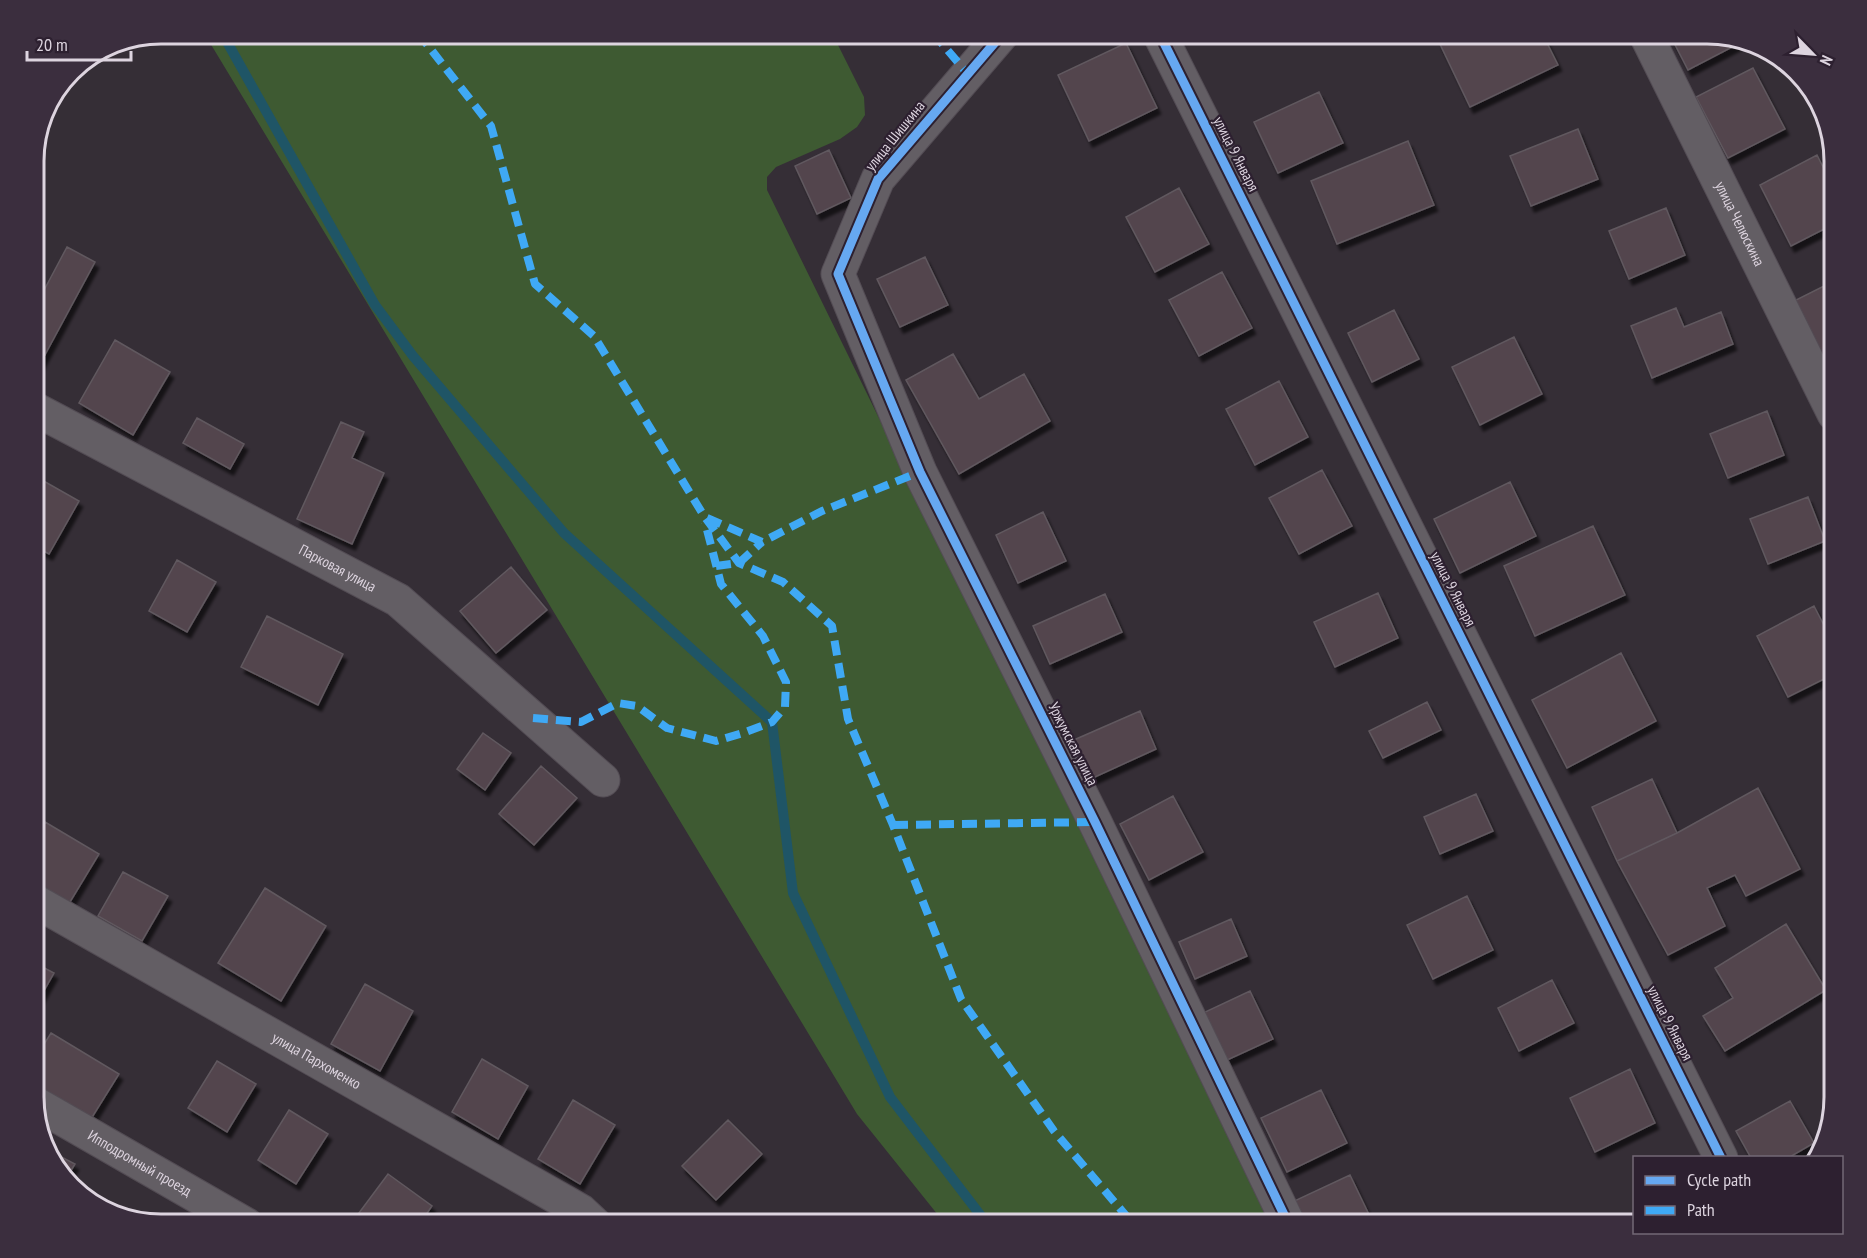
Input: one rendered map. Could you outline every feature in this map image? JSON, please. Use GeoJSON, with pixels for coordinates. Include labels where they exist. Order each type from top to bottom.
{"type":"FeatureCollection","features":[{"type":"Feature","properties":{"kind":"street","name":"улица Шишкина"},"geometry":{"type":"LineString","coordinates":[[838,274],[878,179],[994,44]]}},
{"type":"Feature","properties":{"kind":"street","name":"улица 9 Января"},"geometry":{"type":"LineString","coordinates":[[1164,44],[1720,1156]]}},
{"type":"Feature","properties":{"kind":"street","name":"улица Челюскина"},"geometry":{"type":"LineString","coordinates":[[1651,44],[1824,394]]}},
{"type":"Feature","properties":{"kind":"street","name":"Уржумская улица"},"geometry":{"type":"LineString","coordinates":[[838,274],[920,472],[1095,822],[1284,1214]]}},
{"type":"Feature","properties":{"kind":"street","name":"Парковая улица"},"geometry":{"type":"LineString","coordinates":[[44,414],[398,600],[603,780]]}},
{"type":"Feature","properties":{"kind":"street","name":"улица Пархоменко"},"geometry":{"type":"LineString","coordinates":[[44,906],[585,1214]]}},
{"type":"Feature","properties":{"kind":"street","name":"Ипподромный проезд"},"geometry":{"type":"LineString","coordinates":[[44,1109],[228,1214]]}},
{"type":"Feature","properties":{"kind":"green space"},"geometry":{"type":"Polygon","coordinates":[[[211,44],[838,44],[864,97],[865,115],[857,127],[840,139],[776,167],[767,177],[767,190],[1270,1214],[937,1214],[857,1114],[211,44]]]}},
{"type":"Feature","properties":{"kind":"building"},"geometry":{"type":"Polygon","coordinates":[[[1126,44],[1157,108],[1089,141],[1058,75],[1126,44]]]}},
{"type":"Feature","properties":{"kind":"building"},"geometry":{"type":"Polygon","coordinates":[[[1440,44],[1548,44],[1558,65],[1470,107],[1440,44]]]}},
{"type":"Feature","properties":{"kind":"building"},"geometry":{"type":"Polygon","coordinates":[[[1675,44],[1733,47],[1688,70],[1675,44]]]}},
{"type":"Feature","properties":{"kind":"building"},"geometry":{"type":"Polygon","coordinates":[[[1753,68],[1785,129],[1728,158],[1696,97],[1753,68]]]}},
{"type":"Feature","properties":{"kind":"building"},"geometry":{"type":"Polygon","coordinates":[[[1319,92],[1343,143],[1278,173],[1254,122],[1319,92]]]}},
{"type":"Feature","properties":{"kind":"building"},"geometry":{"type":"Polygon","coordinates":[[[1578,129],[1598,179],[1531,206],[1510,156],[1578,129]]]}},
{"type":"Feature","properties":{"kind":"building"},"geometry":{"type":"Polygon","coordinates":[[[1408,141],[1434,205],[1337,244],[1311,181],[1408,141]]]}},
{"type":"Feature","properties":{"kind":"building"},"geometry":{"type":"Polygon","coordinates":[[[829,150],[851,198],[817,214],[795,166],[829,150]]]}},
{"type":"Feature","properties":{"kind":"building"},"geometry":{"type":"Polygon","coordinates":[[[1817,155],[1824,169],[1824,229],[1791,246],[1760,185],[1817,155]]]}},
{"type":"Feature","properties":{"kind":"building"},"geometry":{"type":"Polygon","coordinates":[[[1179,188],[1209,244],[1155,272],[1126,217],[1179,188]]]}},
{"type":"Feature","properties":{"kind":"building"},"geometry":{"type":"Polygon","coordinates":[[[1666,208],[1685,255],[1629,279],[1609,231],[1666,208]]]}},
{"type":"Feature","properties":{"kind":"building"},"geometry":{"type":"Polygon","coordinates":[[[67,247],[95,262],[44,357],[44,290],[67,247]]]}},
{"type":"Feature","properties":{"kind":"building"},"geometry":{"type":"Polygon","coordinates":[[[925,257],[948,305],[900,327],[877,279],[925,257]]]}},
{"type":"Feature","properties":{"kind":"building"},"geometry":{"type":"Polygon","coordinates":[[[1222,272],[1252,328],[1199,356],[1169,300],[1222,272]]]}},
{"type":"Feature","properties":{"kind":"building"},"geometry":{"type":"Polygon","coordinates":[[[1824,286],[1824,364],[1792,302],[1824,286]]]}},
{"type":"Feature","properties":{"kind":"building"},"geometry":{"type":"Polygon","coordinates":[[[1676,308],[1684,327],[1721,312],[1733,344],[1652,378],[1631,326],[1676,308]]]}},
{"type":"Feature","properties":{"kind":"building"},"geometry":{"type":"Polygon","coordinates":[[[1394,310],[1419,359],[1372,382],[1348,333],[1394,310]]]}},
{"type":"Feature","properties":{"kind":"building"},"geometry":{"type":"Polygon","coordinates":[[[1514,337],[1542,394],[1480,425],[1452,367],[1514,337]]]}},
{"type":"Feature","properties":{"kind":"building"},"geometry":{"type":"Polygon","coordinates":[[[115,340],[170,372],[133,435],[79,403],[115,340]]]}},
{"type":"Feature","properties":{"kind":"building"},"geometry":{"type":"Polygon","coordinates":[[[953,354],[979,399],[1024,374],[1050,421],[959,474],[906,380],[953,354]]]}},
{"type":"Feature","properties":{"kind":"building"},"geometry":{"type":"Polygon","coordinates":[[[1279,381],[1308,437],[1255,465],[1226,409],[1279,381]]]}},
{"type":"Feature","properties":{"kind":"building"},"geometry":{"type":"Polygon","coordinates":[[[1767,411],[1784,455],[1728,478],[1710,434],[1767,411]]]}},
{"type":"Feature","properties":{"kind":"building"},"geometry":{"type":"Polygon","coordinates":[[[197,418],[244,444],[230,469],[183,443],[197,418]]]}},
{"type":"Feature","properties":{"kind":"building"},"geometry":{"type":"Polygon","coordinates":[[[341,422],[364,432],[352,458],[384,473],[352,544],[297,519],[341,422]]]}},
{"type":"Feature","properties":{"kind":"building"},"geometry":{"type":"Polygon","coordinates":[[[1322,470],[1352,526],[1299,554],[1269,498],[1322,470]]]}},
{"type":"Feature","properties":{"kind":"building"},"geometry":{"type":"Polygon","coordinates":[[[44,481],[79,501],[49,554],[44,551],[44,481]]]}},
{"type":"Feature","properties":{"kind":"building"},"geometry":{"type":"Polygon","coordinates":[[[1510,482],[1536,536],[1460,573],[1434,519],[1510,482]]]}},
{"type":"Feature","properties":{"kind":"building"},"geometry":{"type":"Polygon","coordinates":[[[1808,497],[1824,541],[1768,564],[1750,519],[1808,497]]]}},
{"type":"Feature","properties":{"kind":"building"},"geometry":{"type":"Polygon","coordinates":[[[1043,512],[1066,561],[1018,583],[996,535],[1043,512]]]}},
{"type":"Feature","properties":{"kind":"building"},"geometry":{"type":"Polygon","coordinates":[[[1593,526],[1625,595],[1535,636],[1504,566],[1593,526]]]}},
{"type":"Feature","properties":{"kind":"building"},"geometry":{"type":"Polygon","coordinates":[[[177,560],[216,582],[187,632],[149,611],[177,560]]]}},
{"type":"Feature","properties":{"kind":"building"},"geometry":{"type":"Polygon","coordinates":[[[511,567],[547,610],[496,653],[460,611],[511,567]]]}},
{"type":"Feature","properties":{"kind":"building"},"geometry":{"type":"Polygon","coordinates":[[[1378,593],[1398,638],[1335,667],[1314,622],[1378,593]]]}},
{"type":"Feature","properties":{"kind":"building"},"geometry":{"type":"Polygon","coordinates":[[[1105,594],[1122,632],[1050,664],[1033,626],[1105,594]]]}},
{"type":"Feature","properties":{"kind":"building"},"geometry":{"type":"Polygon","coordinates":[[[1814,606],[1824,626],[1824,679],[1788,697],[1757,636],[1814,606]]]}},
{"type":"Feature","properties":{"kind":"building"},"geometry":{"type":"Polygon","coordinates":[[[267,616],[343,654],[318,705],[241,667],[267,616]]]}},
{"type":"Feature","properties":{"kind":"building"},"geometry":{"type":"Polygon","coordinates":[[[1621,653],[1656,721],[1567,768],[1532,700],[1621,653]]]}},
{"type":"Feature","properties":{"kind":"building"},"geometry":{"type":"Polygon","coordinates":[[[1427,702],[1441,730],[1383,758],[1369,731],[1427,702]]]}},
{"type":"Feature","properties":{"kind":"building"},"geometry":{"type":"Polygon","coordinates":[[[1140,711],[1156,749],[1084,782],[1067,743],[1140,711]]]}},
{"type":"Feature","properties":{"kind":"building"},"geometry":{"type":"Polygon","coordinates":[[[483,733],[511,753],[485,790],[457,769],[483,733]]]}},
{"type":"Feature","properties":{"kind":"building"},"geometry":{"type":"Polygon","coordinates":[[[541,766],[577,798],[534,845],[499,814],[541,766]]]}},
{"type":"Feature","properties":{"kind":"building"},"geometry":{"type":"Polygon","coordinates":[[[1652,779],[1677,833],[1617,861],[1592,807],[1652,779]]]}},
{"type":"Feature","properties":{"kind":"building"},"geometry":{"type":"Polygon","coordinates":[[[1758,788],[1800,869],[1746,896],[1735,875],[1707,888],[1725,926],[1668,955],[1617,861],[1677,833],[1758,788]]]}},
{"type":"Feature","properties":{"kind":"building"},"geometry":{"type":"Polygon","coordinates":[[[1476,794],[1493,831],[1440,854],[1424,817],[1476,794]]]}},
{"type":"Feature","properties":{"kind":"building"},"geometry":{"type":"Polygon","coordinates":[[[1173,796],[1203,852],[1149,880],[1120,824],[1173,796]]]}},
{"type":"Feature","properties":{"kind":"building"},"geometry":{"type":"Polygon","coordinates":[[[45,822],[99,854],[67,907],[44,893],[45,822]]]}},
{"type":"Feature","properties":{"kind":"building"},"geometry":{"type":"Polygon","coordinates":[[[123,872],[168,896],[142,941],[98,916],[123,872]]]}},
{"type":"Feature","properties":{"kind":"building"},"geometry":{"type":"Polygon","coordinates":[[[265,888],[326,926],[281,1001],[218,963],[265,888]]]}},
{"type":"Feature","properties":{"kind":"building"},"geometry":{"type":"Polygon","coordinates":[[[1467,896],[1493,950],[1433,979],[1407,925],[1467,896]]]}},
{"type":"Feature","properties":{"kind":"building"},"geometry":{"type":"Polygon","coordinates":[[[1231,919],[1247,956],[1195,979],[1179,942],[1231,919]]]}},
{"type":"Feature","properties":{"kind":"building"},"geometry":{"type":"Polygon","coordinates":[[[1786,924],[1824,987],[1824,991],[1725,1051],[1703,1016],[1733,998],[1715,968],[1786,924]]]}},
{"type":"Feature","properties":{"kind":"building"},"geometry":{"type":"Polygon","coordinates":[[[44,968],[54,973],[44,991],[44,968]]]}},
{"type":"Feature","properties":{"kind":"building"},"geometry":{"type":"Polygon","coordinates":[[[1552,980],[1574,1023],[1519,1051],[1498,1008],[1552,980]]]}},
{"type":"Feature","properties":{"kind":"building"},"geometry":{"type":"Polygon","coordinates":[[[365,984],[413,1011],[380,1071],[331,1044],[365,984]]]}},
{"type":"Feature","properties":{"kind":"building"},"geometry":{"type":"Polygon","coordinates":[[[1250,991],[1273,1039],[1225,1061],[1203,1013],[1250,991]]]}},
{"type":"Feature","properties":{"kind":"building"},"geometry":{"type":"Polygon","coordinates":[[[51,1033],[119,1074],[91,1119],[44,1090],[44,1044],[51,1033]]]}},
{"type":"Feature","properties":{"kind":"building"},"geometry":{"type":"Polygon","coordinates":[[[482,1059],[528,1086],[498,1139],[452,1112],[482,1059]]]}},
{"type":"Feature","properties":{"kind":"building"},"geometry":{"type":"Polygon","coordinates":[[[217,1061],[256,1084],[227,1132],[188,1108],[217,1061]]]}},
{"type":"Feature","properties":{"kind":"building"},"geometry":{"type":"Polygon","coordinates":[[[1630,1069],[1655,1123],[1595,1152],[1570,1098],[1630,1069]]]}},
{"type":"Feature","properties":{"kind":"building"},"geometry":{"type":"Polygon","coordinates":[[[1321,1090],[1347,1143],[1287,1172],[1261,1118],[1321,1090]]]}},
{"type":"Feature","properties":{"kind":"building"},"geometry":{"type":"Polygon","coordinates":[[[573,1100],[615,1125],[580,1184],[538,1159],[573,1100]]]}},
{"type":"Feature","properties":{"kind":"building"},"geometry":{"type":"Polygon","coordinates":[[[1790,1101],[1814,1143],[1791,1156],[1750,1156],[1736,1131],[1790,1101]]]}},
{"type":"Feature","properties":{"kind":"building"},"geometry":{"type":"Polygon","coordinates":[[[289,1110],[328,1134],[296,1184],[258,1160],[289,1110]]]}},
{"type":"Feature","properties":{"kind":"building"},"geometry":{"type":"Polygon","coordinates":[[[728,1120],[762,1154],[716,1200],[682,1166],[728,1120]]]}},
{"type":"Feature","properties":{"kind":"building"},"geometry":{"type":"Polygon","coordinates":[[[59,1156],[75,1164],[70,1172],[59,1156]]]}},
{"type":"Feature","properties":{"kind":"building"},"geometry":{"type":"Polygon","coordinates":[[[388,1174],[432,1206],[427,1214],[358,1214],[388,1174]]]}},
{"type":"Feature","properties":{"kind":"building"},"geometry":{"type":"Polygon","coordinates":[[[1350,1175],[1369,1214],[1295,1214],[1290,1203],[1350,1175]]]}},
{"type":"Feature","properties":{"kind":"waterway"},"geometry":{"type":"LineString","coordinates":[[228,44],[375,305],[413,356],[564,533],[772,722],[793,893],[890,1097],[980,1214]]}},
{"type":"Feature","properties":{"kind":"marked path"},"geometry":{"type":"LineString","coordinates":[[427,44],[491,126],[535,284],[594,336],[704,516],[739,563],[783,582],[832,626],[848,719],[893,825],[961,999],[1054,1131],[1125,1214]]}},
{"type":"Feature","properties":{"kind":"marked path"},"geometry":{"type":"LineString","coordinates":[[942,44],[967,73]]}},
{"type":"Feature","properties":{"kind":"marked path"},"geometry":{"type":"LineString","coordinates":[[707,518],[762,542],[822,511],[920,472]]}},
{"type":"Feature","properties":{"kind":"marked path"},"geometry":{"type":"LineString","coordinates":[[533,718],[581,722],[618,703],[637,706],[667,728],[716,741],[772,722],[785,707],[786,682],[763,636],[721,584],[705,522]]}},
{"type":"Feature","properties":{"kind":"marked path"},"geometry":{"type":"LineString","coordinates":[[716,566],[739,563],[762,542]]}},
{"type":"Feature","properties":{"kind":"marked path"},"geometry":{"type":"LineString","coordinates":[[893,825],[1095,822]]}},
{"type":"Feature","properties":{"kind":"cycle path"},"geometry":{"type":"LineString","coordinates":[[994,44],[878,179],[838,274],[920,472],[1095,822],[1284,1214]]}},
{"type":"Feature","properties":{"kind":"cycle path"},"geometry":{"type":"LineString","coordinates":[[1164,44],[1720,1156]]}}]}
